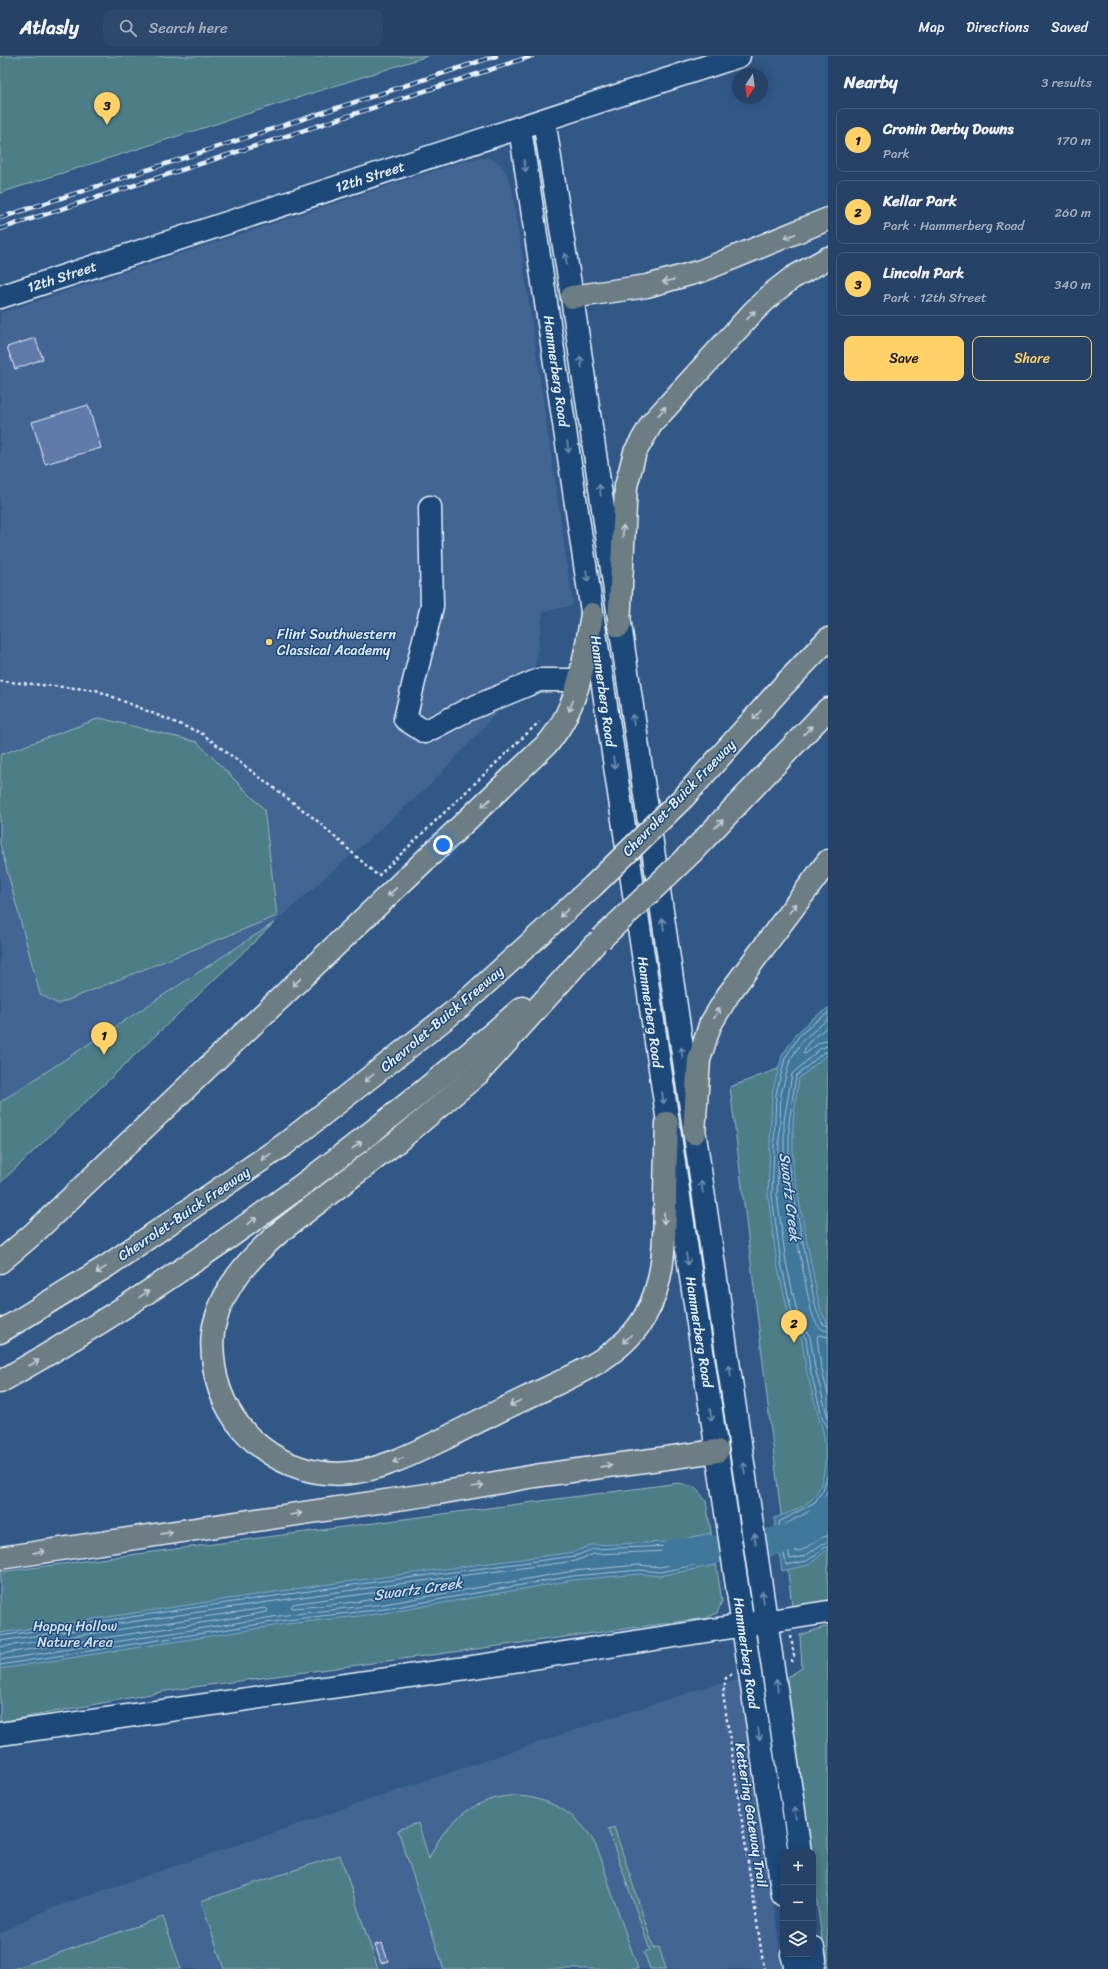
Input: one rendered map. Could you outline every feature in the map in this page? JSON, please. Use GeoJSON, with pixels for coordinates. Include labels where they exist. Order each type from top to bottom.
{"type":"FeatureCollection","features":[{"type":"Feature","properties":{"kind":"highway"},"geometry":{"type":"LineString","coordinates":[[572,297],[629,289],[702,271],[828,219]]}},
{"type":"Feature","properties":{"kind":"highway"},"geometry":{"type":"LineString","coordinates":[[619,626],[626,486],[630,468],[643,437],[664,409],[774,292],[792,278],[828,258]]}},
{"type":"Feature","properties":{"kind":"highway"},"geometry":{"type":"LineString","coordinates":[[0,1262],[33,1234],[538,754],[561,726],[568,713],[579,680],[592,614]]}},
{"type":"Feature","properties":{"kind":"highway"},"geometry":{"type":"LineString","coordinates":[[782,686],[828,623]]}},
{"type":"Feature","properties":{"kind":"highway","name":"Chevrolet-Buick Freeway"},"geometry":{"type":"LineString","coordinates":[[0,1332],[107,1266],[285,1144],[461,1006],[593,886],[684,798],[782,686],[828,639]]}},
{"type":"Feature","properties":{"kind":"highway"},"geometry":{"type":"LineString","coordinates":[[0,1382],[94,1327],[218,1244],[338,1160],[412,1102],[598,942],[692,852],[828,709]]}},
{"type":"Feature","properties":{"kind":"highway"},"geometry":{"type":"LineString","coordinates":[[694,1133],[699,1060],[710,1025],[728,994],[828,861]]}},
{"type":"Feature","properties":{"kind":"highway"},"geometry":{"type":"LineString","coordinates":[[598,942],[479,1073],[398,1140],[282,1230],[238,1273],[220,1305],[214,1323],[212,1341],[216,1381],[232,1417],[244,1433],[259,1446],[281,1460],[310,1471],[350,1473],[373,1469],[414,1453],[579,1372],[609,1354],[634,1332],[645,1317],[657,1287],[664,1251],[667,1123]]}},
{"type":"Feature","properties":{"kind":"highway"},"geometry":{"type":"LineString","coordinates":[[0,1558],[439,1493],[534,1476],[717,1451]]}},
{"type":"Feature","properties":{"kind":"street","name":"12th Street"},"geometry":{"type":"LineString","coordinates":[[0,297],[739,56]]}},
{"type":"Feature","properties":{"kind":"street","name":"Hammerberg Road"},"geometry":{"type":"LineString","coordinates":[[544,120],[572,297],[619,626],[760,1572],[800,1849]]}},
{"type":"Feature","properties":{"kind":"street","name":"Hammerberg Road"},"geometry":{"type":"LineString","coordinates":[[520,128],[781,1885]]}},
{"type":"Feature","properties":{"kind":"street"},"geometry":{"type":"LineString","coordinates":[[550,327],[558,308],[572,297]]}},
{"type":"Feature","properties":{"kind":"street"},"geometry":{"type":"LineString","coordinates":[[430,507],[432,606],[405,720],[425,732],[467,710],[539,680],[579,680]]}},
{"type":"Feature","properties":{"kind":"street"},"geometry":{"type":"LineString","coordinates":[[717,1451],[730,1440],[738,1423]]}},
{"type":"Feature","properties":{"kind":"street"},"geometry":{"type":"LineString","coordinates":[[0,1734],[487,1665],[828,1612]]}},
{"type":"Feature","properties":{"kind":"street"},"geometry":{"type":"LineString","coordinates":[[793,1957],[796,1969]]}},
{"type":"Feature","properties":{"kind":"street"},"geometry":{"type":"LineString","coordinates":[[813,1969],[814,1957]]}},
{"type":"Feature","properties":{"kind":"path"},"geometry":{"type":"LineString","coordinates":[[0,681],[96,690],[202,733],[316,819],[378,876],[541,719]]}},
{"type":"Feature","properties":{"kind":"path"},"geometry":{"type":"LineString","coordinates":[[789,1619],[794,1656],[789,1664]]}},
{"type":"Feature","properties":{"kind":"path","name":"Kettering Gateway Trail"},"geometry":{"type":"LineString","coordinates":[[739,1672],[726,1678],[723,1694],[764,1969]]}},
{"type":"Feature","properties":{"kind":"shaded area","name":"Flint Southwestern Classical Academy"},"geometry":{"type":"Polygon","coordinates":[[[489,158],[499,163],[506,173],[512,188],[573,605],[543,612],[534,673],[431,784],[274,923],[0,1102],[0,313],[461,162],[489,158]]]}},
{"type":"Feature","properties":{"kind":"shaded area"},"geometry":{"type":"Polygon","coordinates":[[[742,1680],[780,1948],[780,1957],[781,1957],[783,1969],[0,1969],[0,1933],[46,1910],[613,1717],[712,1685],[742,1680]]]}},
{"type":"Feature","properties":{"kind":"green space"},"geometry":{"type":"Polygon","coordinates":[[[0,56],[428,56],[0,193],[0,56]]]}},
{"type":"Feature","properties":{"kind":"green space"},"geometry":{"type":"Polygon","coordinates":[[[100,718],[197,742],[264,809],[277,916],[58,1004],[40,994],[0,844],[0,755],[100,718]]]}},
{"type":"Feature","properties":{"kind":"green space"},"geometry":{"type":"Polygon","coordinates":[[[274,923],[0,1183],[0,1102],[274,923]]]}},
{"type":"Feature","properties":{"kind":"green space"},"geometry":{"type":"Polygon","coordinates":[[[828,1050],[828,1600],[805,1609],[792,1606],[730,1087],[828,1050]]]}},
{"type":"Feature","properties":{"kind":"green space","name":"Happy Hollow Nature Area"},"geometry":{"type":"Polygon","coordinates":[[[679,1483],[695,1487],[706,1501],[722,1601],[717,1613],[706,1618],[172,1690],[0,1722],[0,1572],[679,1483]]]}},
{"type":"Feature","properties":{"kind":"green space"},"geometry":{"type":"Polygon","coordinates":[[[828,1626],[828,1969],[826,1969],[816,1894],[816,1849],[810,1849],[786,1678],[802,1668],[800,1635],[828,1626]]]}},
{"type":"Feature","properties":{"kind":"green space"},"geometry":{"type":"Polygon","coordinates":[[[507,1796],[521,1796],[548,1802],[571,1816],[590,1836],[599,1853],[638,1969],[444,1969],[398,1830],[418,1823],[429,1859],[442,1836],[450,1825],[459,1817],[481,1803],[507,1796]]]}},
{"type":"Feature","properties":{"kind":"green space"},"geometry":{"type":"Polygon","coordinates":[[[614,1827],[654,1949],[659,1947],[666,1969],[650,1969],[644,1952],[650,1950],[608,1829],[614,1827]]]}},
{"type":"Feature","properties":{"kind":"green space"},"geometry":{"type":"Polygon","coordinates":[[[340,1855],[378,1969],[224,1969],[201,1901],[340,1855]]]}},
{"type":"Feature","properties":{"kind":"green space"},"geometry":{"type":"Polygon","coordinates":[[[163,1917],[181,1969],[13,1969],[163,1917]]]}},
{"type":"Feature","properties":{"kind":"water"},"geometry":{"type":"Polygon","coordinates":[[[828,1008],[828,1054],[799,1078],[793,1122],[793,1169],[817,1294],[821,1311],[828,1325],[828,1549],[809,1565],[782,1571],[774,1518],[800,1508],[813,1498],[822,1482],[825,1450],[823,1430],[806,1369],[802,1340],[790,1320],[777,1264],[768,1196],[772,1093],[782,1056],[796,1034],[812,1019],[828,1008]]]}},
{"type":"Feature","properties":{"kind":"water"},"geometry":{"type":"Polygon","coordinates":[[[711,1533],[716,1565],[660,1576],[640,1574],[574,1580],[386,1613],[287,1624],[0,1669],[0,1633],[329,1584],[574,1552],[592,1545],[669,1542],[711,1533]]]}},
{"type":"Feature","properties":{"kind":"building"},"geometry":{"type":"Polygon","coordinates":[[[35,338],[43,359],[15,369],[7,347],[35,338]]]}},
{"type":"Feature","properties":{"kind":"building"},"geometry":{"type":"Polygon","coordinates":[[[88,405],[101,448],[45,464],[32,422],[88,405]]]}},
{"type":"Feature","properties":{"kind":"building"},"geometry":{"type":"Polygon","coordinates":[[[382,1943],[388,1961],[381,1963],[375,1945],[382,1943]]]}},
{"type":"Feature","properties":{"kind":"waterway","name":"Swartz Creek"},"geometry":{"type":"LineString","coordinates":[[675,1553],[748,1546],[786,1539],[802,1533],[815,1525],[828,1511]]}},
{"type":"Feature","properties":{"kind":"railway"},"geometry":{"type":"LineString","coordinates":[[0,218],[496,56]]}},
{"type":"Feature","properties":{"kind":"railway"},"geometry":{"type":"LineString","coordinates":[[0,229],[532,56]]}},
{"type":"Feature","properties":{"kind":"place","name":"Lincoln Park"},"geometry":{"type":"Point","coordinates":[107,125]}},
{"type":"Feature","properties":{"kind":"place","name":"Flint Southwestern Classical Academy"},"geometry":{"type":"Point","coordinates":[269,642]}},
{"type":"Feature","properties":{"kind":"place","name":"Cronin Derby Downs"},"geometry":{"type":"Point","coordinates":[104,1055]}},
{"type":"Feature","properties":{"kind":"place","name":"Kellar Park"},"geometry":{"type":"Point","coordinates":[794,1343]}}]}
